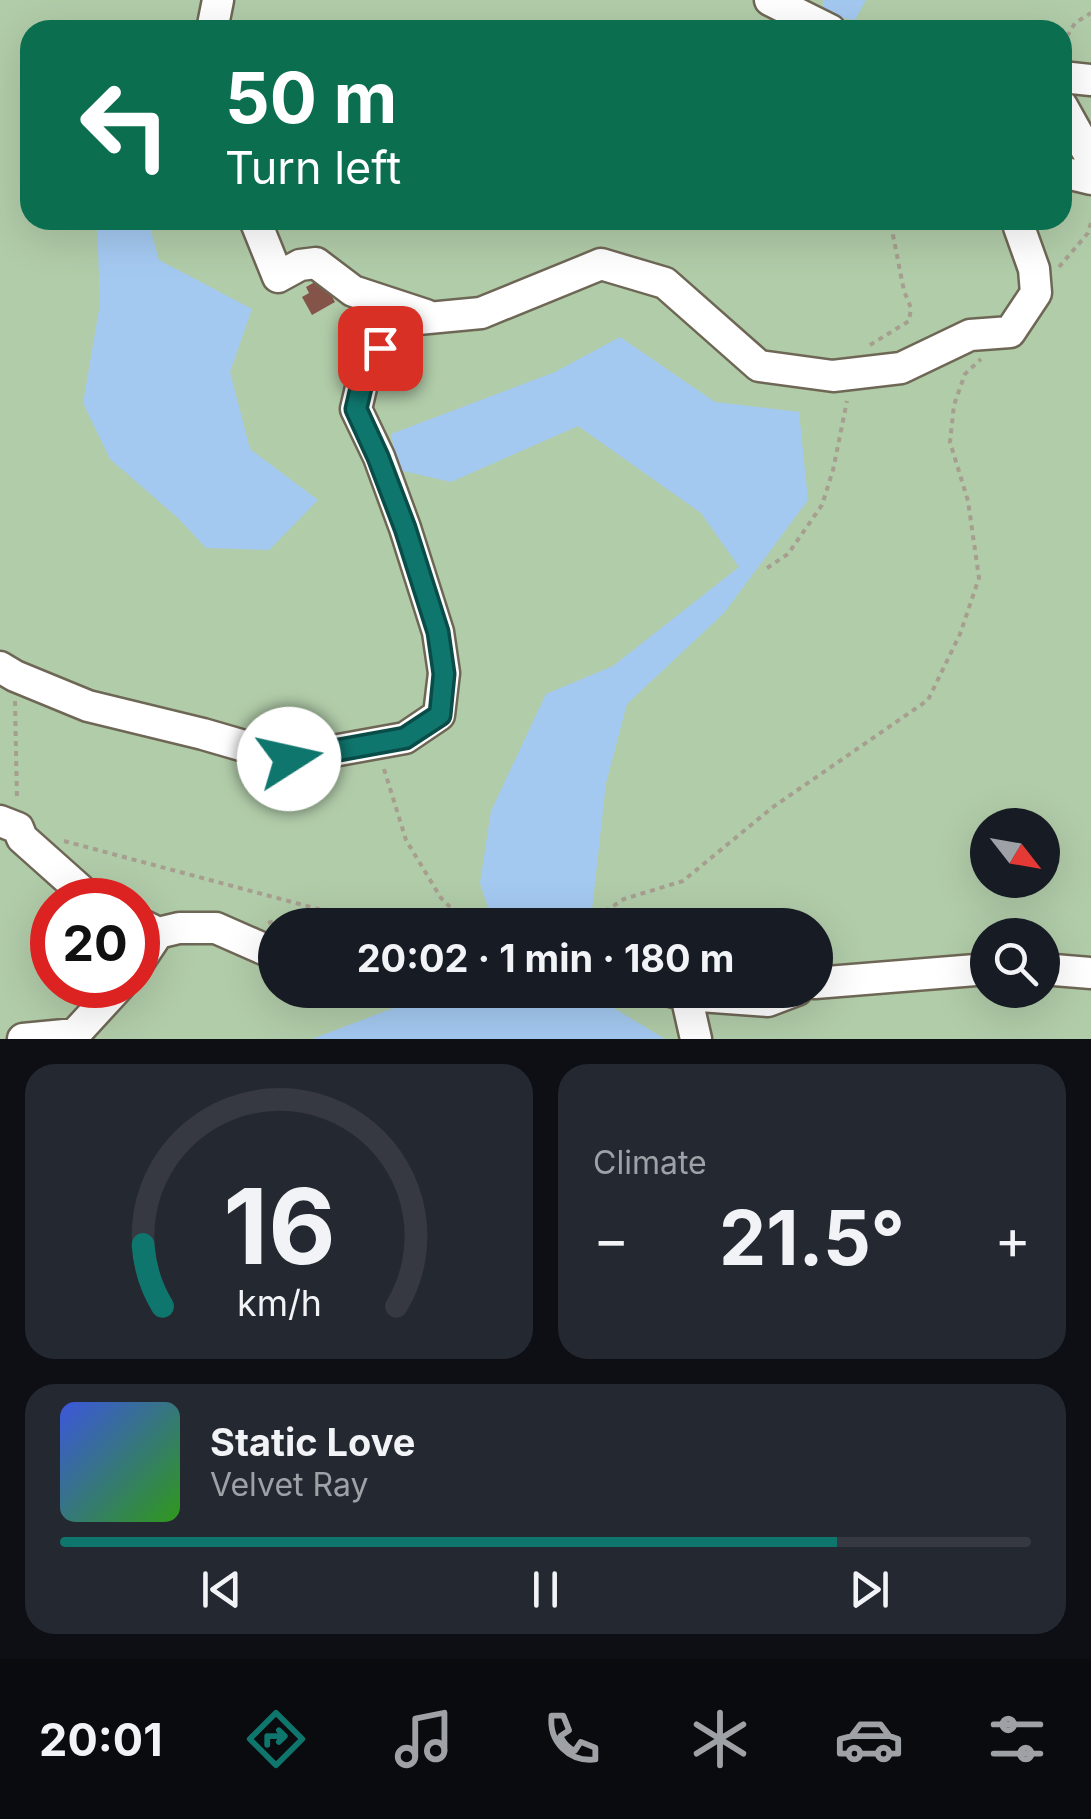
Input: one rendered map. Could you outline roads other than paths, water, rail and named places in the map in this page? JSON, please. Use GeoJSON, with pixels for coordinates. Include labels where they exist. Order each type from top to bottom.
{"type":"FeatureCollection","features":[{"type":"Feature","properties":{"kind":"lane"},"geometry":{"type":"LineString","coordinates":[[770,0],[810,20]]}},
{"type":"Feature","properties":{"kind":"lane"},"geometry":{"type":"LineString","coordinates":[[1072,124],[1091,158]]}},
{"type":"Feature","properties":{"kind":"lane"},"geometry":{"type":"LineString","coordinates":[[259,230],[278,278],[300,265],[316,262],[353,291],[434,317]]}},
{"type":"Feature","properties":{"kind":"lane"},"geometry":{"type":"LineString","coordinates":[[8,672],[88,706],[289,759],[405,738],[440,715],[444,674],[438,632],[405,528],[356,409],[364,375],[396,320],[481,313],[601,264],[665,283],[760,366],[832,376],[901,368],[970,335],[1010,332],[1036,293],[1034,269],[1020,230]]}},
{"type":"Feature","properties":{"kind":"lane"},"geometry":{"type":"LineString","coordinates":[[9,824],[68,878]]}},
{"type":"Feature","properties":{"kind":"lane"},"geometry":{"type":"LineString","coordinates":[[160,928],[216,928],[258,947]]}},
{"type":"Feature","properties":{"kind":"lane"},"geometry":{"type":"LineString","coordinates":[[833,982],[970,970]]}},
{"type":"Feature","properties":{"kind":"lane"},"geometry":{"type":"LineString","coordinates":[[1060,970],[1091,973]]}},
{"type":"Feature","properties":{"kind":"lane"},"geometry":{"type":"LineString","coordinates":[[24,1039],[75,1034],[99,1008]]}},
{"type":"Feature","properties":{"kind":"lane"},"geometry":{"type":"LineString","coordinates":[[683,1008],[696,1039]]}},
{"type":"Feature","properties":{"kind":"water"},"geometry":{"type":"Polygon","coordinates":[[[823,0],[866,0],[855,20],[822,15],[823,0]]]}},
{"type":"Feature","properties":{"kind":"water"},"geometry":{"type":"Polygon","coordinates":[[[97,230],[151,230],[159,260],[252,309],[230,372],[250,449],[318,500],[269,550],[206,548],[110,459],[83,403],[100,304],[97,230]]]}},
{"type":"Feature","properties":{"kind":"water"},"geometry":{"type":"Polygon","coordinates":[[[620,337],[715,402],[799,412],[808,500],[724,613],[627,704],[606,783],[592,908],[488,908],[480,883],[491,811],[546,694],[613,666],[739,567],[701,513],[578,426],[451,482],[399,470],[391,434],[555,372],[620,337]]]}},
{"type":"Feature","properties":{"kind":"water"},"geometry":{"type":"Polygon","coordinates":[[[394,1008],[614,1008],[665,1039],[312,1039],[394,1008]]]}}]}
